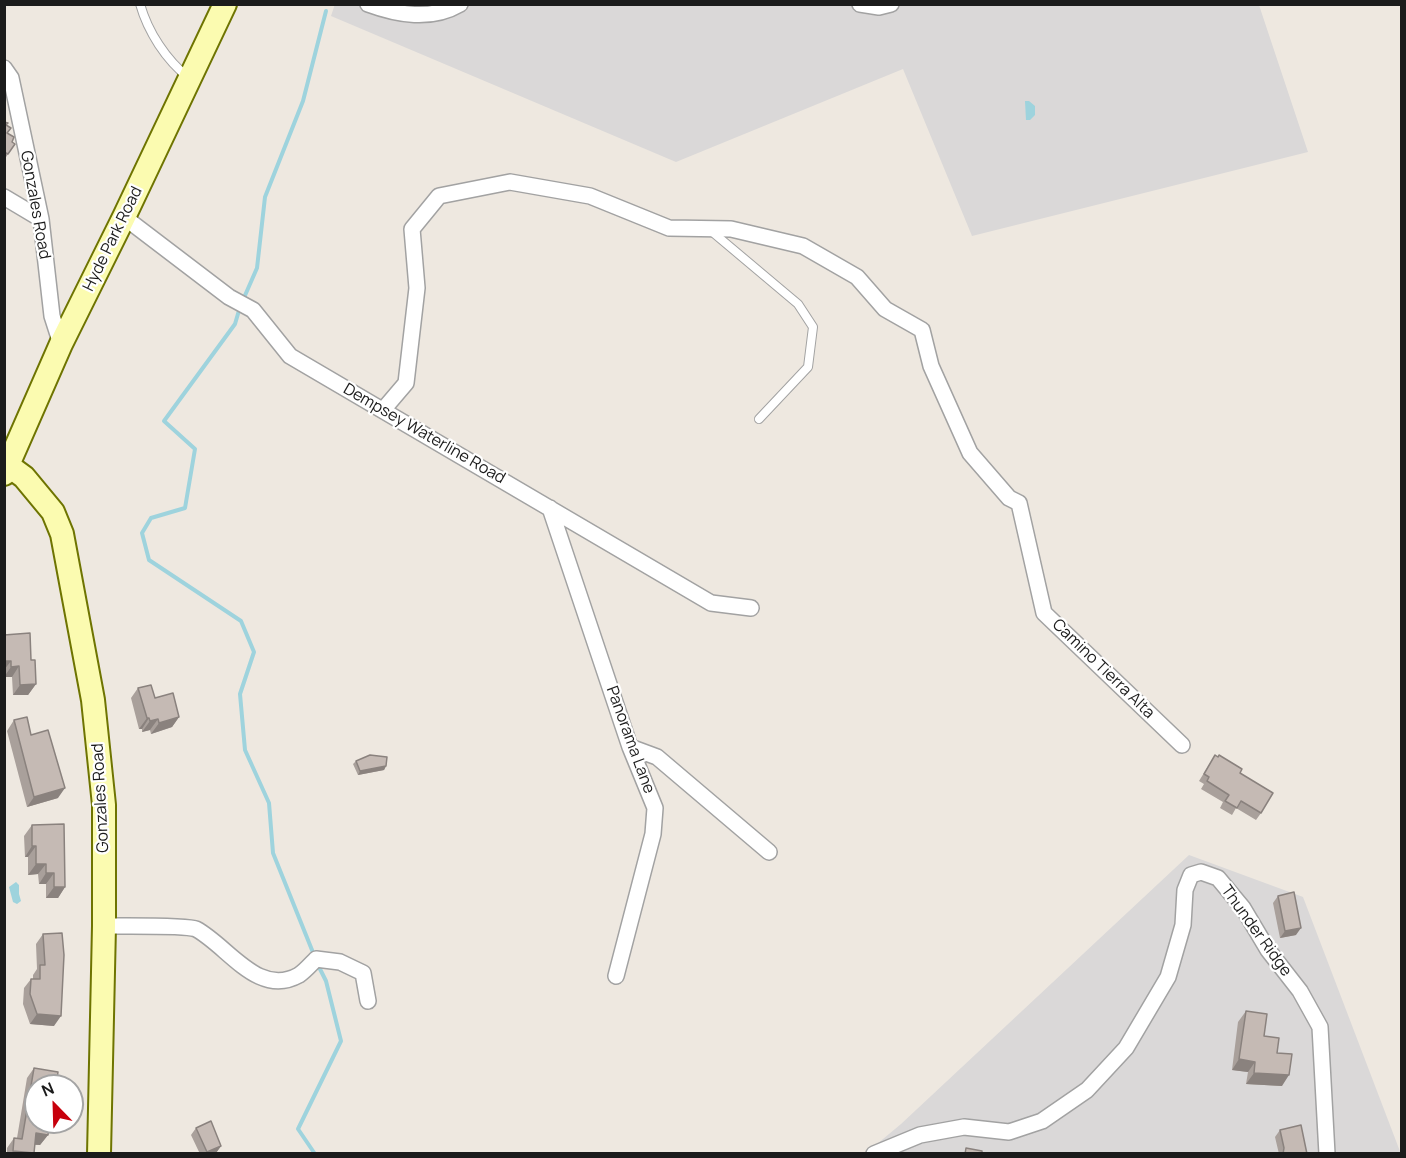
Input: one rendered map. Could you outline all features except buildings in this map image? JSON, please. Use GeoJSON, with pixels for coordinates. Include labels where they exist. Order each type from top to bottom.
{"type":"FeatureCollection","features":[{"type":"Feature","properties":{"kind":"street","name":"Hyde Park Road"},"geometry":{"type":"LineString","coordinates":[[7,470],[61,344],[225,4]]}},
{"type":"Feature","properties":{"kind":"street"},"geometry":{"type":"LineString","coordinates":[[368,4],[395,12],[421,15],[445,12],[460,4]]}},
{"type":"Feature","properties":{"kind":"street"},"geometry":{"type":"LineString","coordinates":[[860,4],[879,7],[891,4]]}},
{"type":"Feature","properties":{"kind":"street","name":"Gonzales Road"},"geometry":{"type":"LineString","coordinates":[[4,68],[11,78],[41,219],[52,316],[61,344]]}},
{"type":"Feature","properties":{"kind":"street","name":"Camino Tierra Alta"},"geometry":{"type":"LineString","coordinates":[[383,410],[406,383],[417,288],[412,229],[439,196],[510,182],[590,196],[669,228],[731,229],[803,246],[857,277],[885,309],[922,330],[931,366],[970,453],[1009,498],[1019,503],[1044,613],[1182,745]]}},
{"type":"Feature","properties":{"kind":"street"},"geometry":{"type":"LineString","coordinates":[[4,197],[41,219]]}},
{"type":"Feature","properties":{"kind":"street","name":"Dempsey Waterline Road"},"geometry":{"type":"LineString","coordinates":[[124,217],[229,297],[253,310],[290,356],[711,603],[751,608]]}},
{"type":"Feature","properties":{"kind":"street","name":"Gonzales Road"},"geometry":{"type":"LineString","coordinates":[[7,470],[24,477],[53,512],[62,534],[93,700],[104,805],[99,1154]]}},
{"type":"Feature","properties":{"kind":"street","name":"Panorama Lane"},"geometry":{"type":"LineString","coordinates":[[550,508],[630,747],[655,808],[653,834],[616,976]]}},
{"type":"Feature","properties":{"kind":"street"},"geometry":{"type":"LineString","coordinates":[[630,747],[657,757],[770,852]]}},
{"type":"Feature","properties":{"kind":"street","name":"Thunder Ridge"},"geometry":{"type":"LineString","coordinates":[[874,1154],[920,1135],[964,1127],[1009,1132],[1042,1121],[1087,1090],[1126,1048],[1168,977],[1183,925],[1185,890],[1191,875],[1201,873],[1218,878],[1243,908],[1268,950],[1300,991],[1320,1027],[1327,1154]]}},
{"type":"Feature","properties":{"kind":"street"},"geometry":{"type":"LineString","coordinates":[[104,926],[194,928],[248,971],[278,982],[300,974],[316,959],[340,962],[363,974],[368,1001]]}},
{"type":"Feature","properties":{"kind":"lane"},"geometry":{"type":"LineString","coordinates":[[140,4],[168,57],[190,79]]}},
{"type":"Feature","properties":{"kind":"lane"},"geometry":{"type":"LineString","coordinates":[[708,229],[798,304],[813,327],[808,366],[759,419]]}},
{"type":"Feature","properties":{"kind":"shaded area"},"geometry":{"type":"Polygon","coordinates":[[[335,4],[1259,5],[1308,152],[972,236],[903,69],[676,162],[331,16],[335,4]]]}},
{"type":"Feature","properties":{"kind":"shaded area"},"geometry":{"type":"Polygon","coordinates":[[[1189,855],[1303,897],[1401,1154],[865,1154],[901,1124],[1189,855]]]}},
{"type":"Feature","properties":{"kind":"water"},"geometry":{"type":"Polygon","coordinates":[[[1025,101],[1035,106],[1035,115],[1030,120],[1026,120],[1025,101]]]}},
{"type":"Feature","properties":{"kind":"water"},"geometry":{"type":"Polygon","coordinates":[[[16,882],[19,885],[21,901],[17,904],[13,902],[9,887],[16,882]]]}},
{"type":"Feature","properties":{"kind":"waterway"},"geometry":{"type":"LineString","coordinates":[[243,300],[257,268],[265,197],[303,101],[326,11]]}},
{"type":"Feature","properties":{"kind":"waterway"},"geometry":{"type":"LineString","coordinates":[[240,307],[235,324],[164,421],[195,449],[185,508],[151,518],[142,533],[149,560],[241,621],[254,652],[240,694],[245,750],[269,803],[273,853],[314,955]]}},
{"type":"Feature","properties":{"kind":"waterway"},"geometry":{"type":"LineString","coordinates":[[315,1154],[298,1129],[341,1041],[326,981],[318,965]]}}]}
